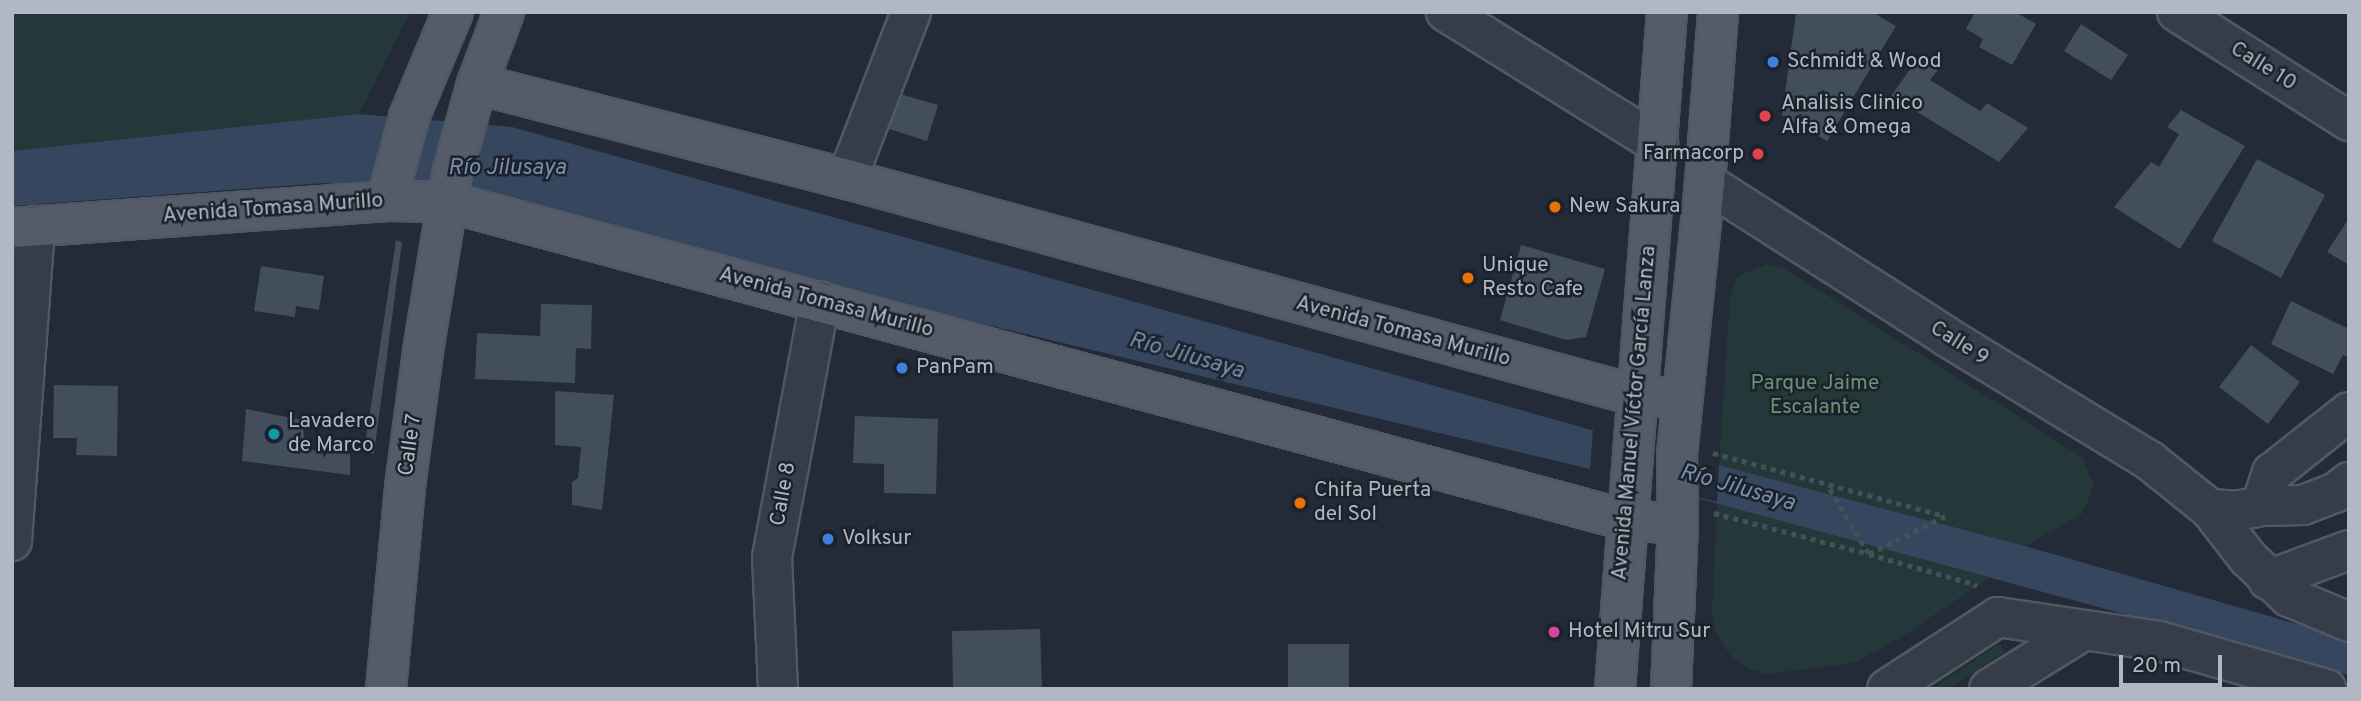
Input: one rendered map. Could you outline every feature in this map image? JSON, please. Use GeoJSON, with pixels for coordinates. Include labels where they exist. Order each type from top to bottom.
{"type":"FeatureCollection","features":[{"type":"Feature","properties":{"kind":"main road"},"geometry":{"type":"LineString","coordinates":[[391,185],[409,117],[453,12]]}},
{"type":"Feature","properties":{"kind":"main road","name":"Calle 7"},"geometry":{"type":"LineString","coordinates":[[386,689],[405,488],[450,188],[464,126],[504,12]]}},
{"type":"Feature","properties":{"kind":"main road","name":"Avenida Manuel Víctor García Lanza"},"geometry":{"type":"LineString","coordinates":[[1615,689],[1667,12]]}},
{"type":"Feature","properties":{"kind":"main road"},"geometry":{"type":"LineString","coordinates":[[1671,689],[1695,454],[1682,398],[1705,182],[1718,12]]}},
{"type":"Feature","properties":{"kind":"main road","name":"Avenida Tomasa Murillo"},"geometry":{"type":"LineString","coordinates":[[477,84],[847,179],[1638,396],[1682,398]]}},
{"type":"Feature","properties":{"kind":"main road"},"geometry":{"type":"LineString","coordinates":[[1658,144],[1705,182]]}},
{"type":"Feature","properties":{"kind":"main road","name":"Avenida Tomasa Murillo"},"geometry":{"type":"LineString","coordinates":[[24,227],[391,185],[450,188],[820,301],[1626,520],[1688,509]]}},
{"type":"Feature","properties":{"kind":"street"},"geometry":{"type":"LineString","coordinates":[[847,179],[911,12]]}},
{"type":"Feature","properties":{"kind":"street"},"geometry":{"type":"LineString","coordinates":[[1446,12],[1658,144]]}},
{"type":"Feature","properties":{"kind":"street","name":"Calle 10"},"geometry":{"type":"LineString","coordinates":[[2177,12],[2349,121]]}},
{"type":"Feature","properties":{"kind":"street","name":"Calle 9"},"geometry":{"type":"LineString","coordinates":[[1705,182],[1947,337],[2150,461],[2210,509],[2268,580],[2289,597],[2349,622]]}},
{"type":"Feature","properties":{"kind":"street"},"geometry":{"type":"LineString","coordinates":[[12,541],[24,227]]}},
{"type":"Feature","properties":{"kind":"street","name":"Calle 8"},"geometry":{"type":"LineString","coordinates":[[778,689],[772,557],[820,301]]}},
{"type":"Feature","properties":{"kind":"street"},"geometry":{"type":"LineString","coordinates":[[2261,506],[2272,473],[2349,412]]}},
{"type":"Feature","properties":{"kind":"street"},"geometry":{"type":"LineString","coordinates":[[2210,509],[2236,511],[2261,506],[2303,505],[2334,493],[2349,482]]}},
{"type":"Feature","properties":{"kind":"street"},"geometry":{"type":"LineString","coordinates":[[2268,580],[2349,550]]}},
{"type":"Feature","properties":{"kind":"street"},"geometry":{"type":"LineString","coordinates":[[1887,689],[1998,617],[2159,642],[2326,689]]}},
{"type":"Feature","properties":{"kind":"street"},"geometry":{"type":"LineString","coordinates":[[1989,689],[2084,630]]}},
{"type":"Feature","properties":{"kind":"path"},"geometry":{"type":"LineString","coordinates":[[1695,454],[1945,516],[1869,554]]}},
{"type":"Feature","properties":{"kind":"path"},"geometry":{"type":"LineString","coordinates":[[1831,487],[1869,554]]}},
{"type":"Feature","properties":{"kind":"path"},"geometry":{"type":"LineString","coordinates":[[1688,509],[1869,554],[1975,584],[1998,617]]}},
{"type":"Feature","properties":{"kind":"green space"},"geometry":{"type":"Polygon","coordinates":[[[12,12],[410,12],[359,114],[12,151],[12,12]]]}},
{"type":"Feature","properties":{"kind":"green space","name":"Parque Jaime Escalante"},"geometry":{"type":"Polygon","coordinates":[[[1767,264],[1784,268],[2082,457],[2094,485],[2082,514],[2025,546],[1719,465],[1730,295],[1737,277],[1767,264]]]}},
{"type":"Feature","properties":{"kind":"green space"},"geometry":{"type":"Polygon","coordinates":[[[1717,502],[1989,578],[1898,639],[1854,663],[1766,674],[1749,669],[1729,654],[1715,631],[1712,615],[1717,502]]]}},
{"type":"Feature","properties":{"kind":"green space"},"geometry":{"type":"Polygon","coordinates":[[[2000,643],[2005,652],[1949,689],[1932,689],[2000,643]]]}},
{"type":"Feature","properties":{"kind":"water","name":"Río Jilusaya"},"geometry":{"type":"Polygon","coordinates":[[[359,114],[512,127],[1677,454],[2025,546],[2349,639],[2349,675],[1590,469],[453,197],[324,183],[12,206],[12,151],[359,114]]]}},
{"type":"Feature","properties":{"kind":"pier"},"geometry":{"type":"Polygon","coordinates":[[[1593,430],[1719,465],[1717,502],[1590,469],[1593,430]]]}},
{"type":"Feature","properties":{"kind":"building"},"geometry":{"type":"Polygon","coordinates":[[[1796,12],[1872,12],[1896,26],[1827,141],[1782,115],[1796,12]]]}},
{"type":"Feature","properties":{"kind":"building"},"geometry":{"type":"Polygon","coordinates":[[[1975,12],[2015,12],[2036,24],[2012,65],[1979,47],[1983,39],[1966,29],[1975,12]]]}},
{"type":"Feature","properties":{"kind":"building"},"geometry":{"type":"Polygon","coordinates":[[[2081,24],[2128,55],[2111,80],[2064,51],[2081,24]]]}},
{"type":"Feature","properties":{"kind":"building"},"geometry":{"type":"Polygon","coordinates":[[[1918,58],[1938,70],[1930,80],[1980,111],[1987,103],[2028,128],[1999,162],[1891,96],[1918,58]]]}},
{"type":"Feature","properties":{"kind":"building"},"geometry":{"type":"Polygon","coordinates":[[[900,94],[938,105],[927,141],[889,129],[900,94]]]}},
{"type":"Feature","properties":{"kind":"building"},"geometry":{"type":"Polygon","coordinates":[[[2181,110],[2245,146],[2180,249],[2114,207],[2151,162],[2159,167],[2179,134],[2167,127],[2181,110]]]}},
{"type":"Feature","properties":{"kind":"building"},"geometry":{"type":"Polygon","coordinates":[[[2257,159],[2325,195],[2281,278],[2212,241],[2257,159]]]}},
{"type":"Feature","properties":{"kind":"building"},"geometry":{"type":"Polygon","coordinates":[[[2349,218],[2349,265],[2327,252],[2349,218]]]}},
{"type":"Feature","properties":{"kind":"building","name":"Lavadero de Marco"},"geometry":{"type":"Polygon","coordinates":[[[396,240],[402,242],[374,454],[364,452],[396,240]]]}},
{"type":"Feature","properties":{"kind":"building"},"geometry":{"type":"Polygon","coordinates":[[[1521,245],[1605,269],[1586,337],[1566,340],[1500,320],[1521,245]]]}},
{"type":"Feature","properties":{"kind":"building"},"geometry":{"type":"Polygon","coordinates":[[[261,266],[324,276],[319,310],[296,306],[295,317],[254,311],[261,266]]]}},
{"type":"Feature","properties":{"kind":"building"},"geometry":{"type":"Polygon","coordinates":[[[2291,301],[2349,329],[2349,358],[2343,355],[2333,374],[2271,344],[2291,301]]]}},
{"type":"Feature","properties":{"kind":"building"},"geometry":{"type":"Polygon","coordinates":[[[541,304],[592,305],[591,349],[576,348],[575,383],[475,379],[477,333],[540,336],[541,304]]]}},
{"type":"Feature","properties":{"kind":"building"},"geometry":{"type":"Polygon","coordinates":[[[2251,345],[2300,382],[2268,424],[2219,387],[2251,345]]]}},
{"type":"Feature","properties":{"kind":"building"},"geometry":{"type":"Polygon","coordinates":[[[54,385],[118,386],[117,456],[76,455],[77,438],[53,438],[54,385]]]}},
{"type":"Feature","properties":{"kind":"building"},"geometry":{"type":"Polygon","coordinates":[[[555,391],[614,395],[602,510],[572,505],[572,482],[578,478],[581,447],[555,445],[555,391]]]}},
{"type":"Feature","properties":{"kind":"building","name":"Lavadero de Marco"},"geometry":{"type":"Polygon","coordinates":[[[246,409],[302,420],[306,449],[350,454],[350,475],[242,461],[246,409]]]}},
{"type":"Feature","properties":{"kind":"building"},"geometry":{"type":"Polygon","coordinates":[[[855,416],[938,419],[936,494],[884,493],[884,464],[853,463],[855,416]]]}},
{"type":"Feature","properties":{"kind":"building"},"geometry":{"type":"Polygon","coordinates":[[[1040,629],[1042,689],[953,689],[952,631],[1040,629]]]}},
{"type":"Feature","properties":{"kind":"building"},"geometry":{"type":"Polygon","coordinates":[[[1288,644],[1349,644],[1349,689],[1288,689],[1288,644]]]}},
{"type":"Feature","properties":{"kind":"place","name":"Schmidt & Wood"},"geometry":{"type":"Point","coordinates":[1773,62]}},
{"type":"Feature","properties":{"kind":"place","name":"Analisis Clinico Alfa & Omega"},"geometry":{"type":"Point","coordinates":[1765,116]}},
{"type":"Feature","properties":{"kind":"place","name":"Farmacorp"},"geometry":{"type":"Point","coordinates":[1758,154]}},
{"type":"Feature","properties":{"kind":"place","name":"New Sakura"},"geometry":{"type":"Point","coordinates":[1555,207]}},
{"type":"Feature","properties":{"kind":"place","name":"Unique Resto Cafe"},"geometry":{"type":"Point","coordinates":[1468,278]}},
{"type":"Feature","properties":{"kind":"place","name":"PanPam"},"geometry":{"type":"Point","coordinates":[902,368]}},
{"type":"Feature","properties":{"kind":"place","name":"Lavadero de Marco"},"geometry":{"type":"Point","coordinates":[274,434]}},
{"type":"Feature","properties":{"kind":"place","name":"Chifa Puerta del Sol"},"geometry":{"type":"Point","coordinates":[1300,503]}},
{"type":"Feature","properties":{"kind":"place","name":"Volksur"},"geometry":{"type":"Point","coordinates":[828,539]}},
{"type":"Feature","properties":{"kind":"place","name":"Hotel Mitru Sur"},"geometry":{"type":"Point","coordinates":[1554,632]}}]}
